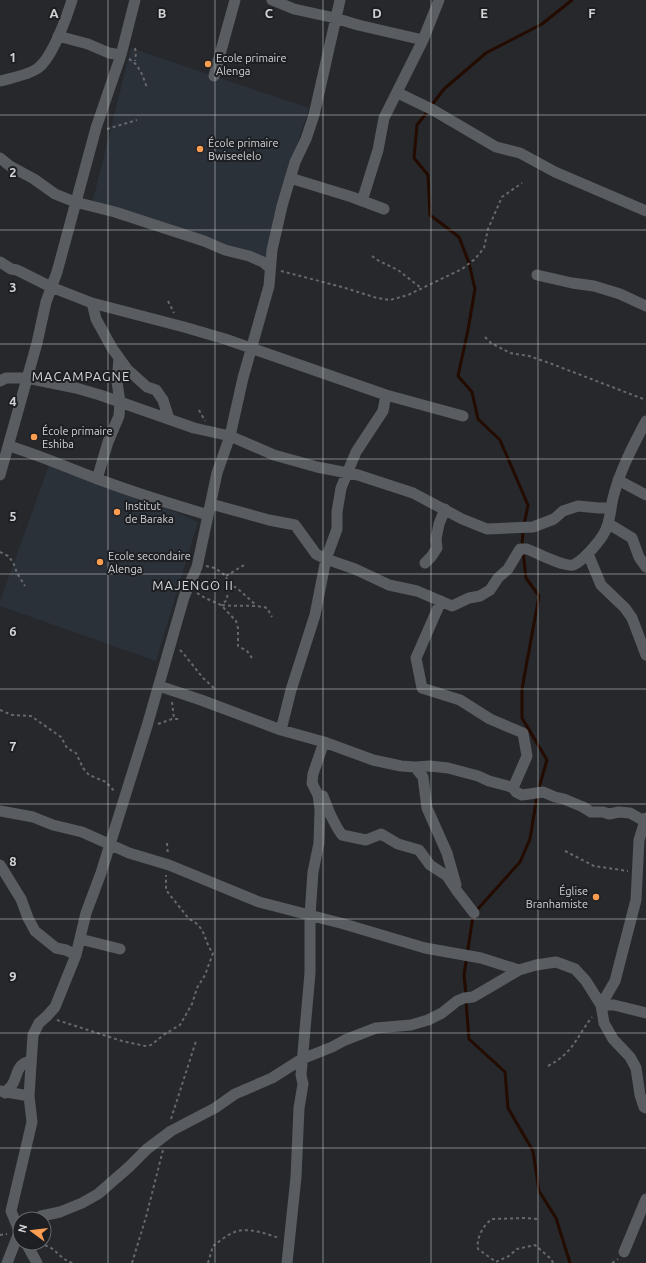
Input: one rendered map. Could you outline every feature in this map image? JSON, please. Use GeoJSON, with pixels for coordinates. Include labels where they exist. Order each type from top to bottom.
{"type":"FeatureCollection","features":[{"type":"Feature","properties":{"kind":"street"},"geometry":{"type":"LineString","coordinates":[[0,81],[22,75],[38,68],[51,53],[66,20],[72,0]]}},
{"type":"Feature","properties":{"kind":"street"},"geometry":{"type":"LineString","coordinates":[[0,475],[96,128],[121,54],[135,0]]}},
{"type":"Feature","properties":{"kind":"street"},"geometry":{"type":"LineString","coordinates":[[214,76],[235,0]]}},
{"type":"Feature","properties":{"kind":"street"},"geometry":{"type":"LineString","coordinates":[[272,0],[294,9],[423,40]]}},
{"type":"Feature","properties":{"kind":"street"},"geometry":{"type":"LineString","coordinates":[[12,1213],[11,1211],[32,1122],[29,1096],[33,1035],[39,1023],[55,1007],[76,955],[86,914],[110,844],[147,726],[163,688],[170,644],[184,597],[189,589],[197,567],[217,473],[230,436],[243,378],[269,286],[272,250],[290,178],[314,116],[340,0]]}},
{"type":"Feature","properties":{"kind":"street"},"geometry":{"type":"LineString","coordinates":[[362,201],[378,150],[384,118],[398,93],[423,40],[439,0]]}},
{"type":"Feature","properties":{"kind":"street"},"geometry":{"type":"LineString","coordinates":[[58,36],[88,44],[109,53],[121,54]]}},
{"type":"Feature","properties":{"kind":"street"},"geometry":{"type":"LineString","coordinates":[[398,93],[433,110],[496,147],[520,153],[555,172],[646,211]]}},
{"type":"Feature","properties":{"kind":"street"},"geometry":{"type":"LineString","coordinates":[[0,158],[10,166],[34,179],[55,194],[75,202],[114,212],[204,241],[225,250],[249,256],[263,262],[270,268]]}},
{"type":"Feature","properties":{"kind":"street"},"geometry":{"type":"LineString","coordinates":[[290,178],[326,188],[384,209]]}},
{"type":"Feature","properties":{"kind":"street"},"geometry":{"type":"LineString","coordinates":[[0,262],[11,269],[17,270],[51,287],[92,303],[184,327],[251,348],[386,395],[463,416]]}},
{"type":"Feature","properties":{"kind":"street"},"geometry":{"type":"LineString","coordinates":[[537,274],[572,283],[594,286],[620,294],[646,306]]}},
{"type":"Feature","properties":{"kind":"street"},"geometry":{"type":"LineString","coordinates":[[92,303],[96,319],[112,348],[127,369],[147,387],[156,390],[163,400],[169,419]]}},
{"type":"Feature","properties":{"kind":"street"},"geometry":{"type":"LineString","coordinates":[[97,479],[108,442],[119,416],[120,402],[117,382],[119,358]]}},
{"type":"Feature","properties":{"kind":"street"},"geometry":{"type":"LineString","coordinates":[[0,381],[6,378],[27,378],[76,388],[194,428],[230,436],[274,455],[317,467],[358,474],[413,493],[462,519],[487,529],[533,527],[554,519],[563,511],[578,506],[610,508]]}},
{"type":"Feature","properties":{"kind":"street"},"geometry":{"type":"LineString","coordinates":[[281,730],[291,690],[315,615],[326,559],[337,530],[337,512],[341,488],[346,472],[356,452],[383,411],[386,395]]}},
{"type":"Feature","properties":{"kind":"street"},"geometry":{"type":"LineString","coordinates":[[211,504],[269,520],[295,525],[316,554],[355,569],[389,585],[417,592],[452,606],[469,598],[480,596],[490,590],[498,578],[508,569],[520,550],[527,549],[564,565],[574,565],[588,554],[603,535],[609,524],[610,508],[618,480],[646,420]]}},
{"type":"Feature","properties":{"kind":"street"},"geometry":{"type":"LineString","coordinates":[[9,446],[39,455],[97,479],[208,515]]}},
{"type":"Feature","properties":{"kind":"street"},"geometry":{"type":"LineString","coordinates":[[618,480],[646,495]]}},
{"type":"Feature","properties":{"kind":"street"},"geometry":{"type":"LineString","coordinates":[[425,563],[437,548],[436,539],[439,524],[445,509]]}},
{"type":"Feature","properties":{"kind":"street"},"geometry":{"type":"LineString","coordinates":[[609,524],[632,538],[638,557],[646,567]]}},
{"type":"Feature","properties":{"kind":"street"},"geometry":{"type":"LineString","coordinates":[[588,554],[601,584],[625,608],[632,618],[646,655]]}},
{"type":"Feature","properties":{"kind":"street"},"geometry":{"type":"LineString","coordinates":[[441,601],[416,658],[422,688],[460,700],[490,719],[523,733],[527,756],[513,788]]}},
{"type":"Feature","properties":{"kind":"street"},"geometry":{"type":"LineString","coordinates":[[163,688],[201,700],[281,730],[324,742],[373,760],[401,766],[430,766],[448,768],[513,788],[516,792],[522,795],[543,792],[583,807],[591,812],[603,812],[609,814],[619,812],[630,813],[646,820],[639,840],[636,900],[616,981],[601,1005]]}},
{"type":"Feature","properties":{"kind":"street"},"geometry":{"type":"LineString","coordinates":[[287,1263],[296,1177],[299,1108],[303,1084],[301,1075],[310,973],[310,915],[313,872],[319,843],[320,809],[318,795],[312,783],[313,774],[324,742]]}},
{"type":"Feature","properties":{"kind":"street"},"geometry":{"type":"LineString","coordinates":[[415,767],[422,777],[427,808],[447,853],[454,874],[457,891]]}},
{"type":"Feature","properties":{"kind":"street"},"geometry":{"type":"LineString","coordinates":[[313,774],[320,785],[327,808],[336,828],[342,835],[366,840],[382,834],[398,844],[419,850],[430,865],[447,876],[474,912]]}},
{"type":"Feature","properties":{"kind":"street"},"geometry":{"type":"LineString","coordinates":[[0,811],[33,817],[53,825],[82,832],[129,853],[169,865],[259,902],[425,948],[481,958],[519,970]]}},
{"type":"Feature","properties":{"kind":"street"},"geometry":{"type":"LineString","coordinates":[[0,865],[21,899],[28,918],[36,931],[56,948],[66,950],[76,955]]}},
{"type":"Feature","properties":{"kind":"street"},"geometry":{"type":"LineString","coordinates":[[80,939],[120,949]]}},
{"type":"Feature","properties":{"kind":"street"},"geometry":{"type":"LineString","coordinates":[[52,1214],[68,1209],[98,1194],[147,1149],[172,1131],[215,1108],[235,1094],[272,1078],[302,1059],[332,1048],[345,1040],[376,1028],[411,1024],[428,1020],[442,1013],[457,1001],[464,998],[474,997],[519,970],[536,964],[556,962],[575,969],[586,981],[601,1005],[604,1023],[614,1039],[630,1057],[636,1068],[640,1095],[644,1107],[646,1108]]}},
{"type":"Feature","properties":{"kind":"street"},"geometry":{"type":"LineString","coordinates":[[601,1005],[614,1005],[646,1013]]}},
{"type":"Feature","properties":{"kind":"street"},"geometry":{"type":"LineString","coordinates":[[2,1092],[13,1084],[16,1071],[27,1062],[31,1061]]}},
{"type":"Feature","properties":{"kind":"street"},"geometry":{"type":"LineString","coordinates":[[2,1092],[29,1096]]}},
{"type":"Feature","properties":{"kind":"street"},"geometry":{"type":"LineString","coordinates":[[624,1252],[646,1199]]}},
{"type":"Feature","properties":{"kind":"street"},"geometry":{"type":"LineString","coordinates":[[8,1263],[13,1251]]}},
{"type":"Feature","properties":{"kind":"street"},"geometry":{"type":"LineString","coordinates":[[30,1251],[37,1263]]}},
{"type":"Feature","properties":{"kind":"path"},"geometry":{"type":"LineString","coordinates":[[121,54],[135,62],[141,73],[146,88]]}},
{"type":"Feature","properties":{"kind":"path"},"geometry":{"type":"LineString","coordinates":[[96,128],[106,129],[137,120]]}},
{"type":"Feature","properties":{"kind":"path"},"geometry":{"type":"LineString","coordinates":[[270,268],[377,298],[390,300],[408,295],[462,269],[475,259],[484,248],[488,229],[502,197],[522,183]]}},
{"type":"Feature","properties":{"kind":"path"},"geometry":{"type":"LineString","coordinates":[[372,256],[398,270],[421,288]]}},
{"type":"Feature","properties":{"kind":"path"},"geometry":{"type":"LineString","coordinates":[[485,337],[491,343],[510,353],[529,356],[646,400]]}},
{"type":"Feature","properties":{"kind":"path"},"geometry":{"type":"LineString","coordinates":[[0,552],[8,556],[13,562],[17,573],[25,586]]}},
{"type":"Feature","properties":{"kind":"path"},"geometry":{"type":"LineString","coordinates":[[226,576],[244,565]]}},
{"type":"Feature","properties":{"kind":"path"},"geometry":{"type":"LineString","coordinates":[[197,567],[209,566],[216,568],[226,576],[228,584],[227,600],[221,605]]}},
{"type":"Feature","properties":{"kind":"path"},"geometry":{"type":"LineString","coordinates":[[228,584],[237,588],[248,596],[256,606]]}},
{"type":"Feature","properties":{"kind":"path"},"geometry":{"type":"LineString","coordinates":[[189,589],[221,605],[235,607],[244,605],[267,608],[272,617]]}},
{"type":"Feature","properties":{"kind":"path"},"geometry":{"type":"LineString","coordinates":[[221,605],[236,621],[238,628],[238,646],[247,651],[252,658]]}},
{"type":"Feature","properties":{"kind":"path"},"geometry":{"type":"LineString","coordinates":[[170,644],[184,653],[203,678],[214,688]]}},
{"type":"Feature","properties":{"kind":"path"},"geometry":{"type":"LineString","coordinates":[[163,688],[172,698],[174,718]]}},
{"type":"Feature","properties":{"kind":"path"},"geometry":{"type":"LineString","coordinates":[[0,710],[12,715],[31,716],[61,737],[67,748],[76,753],[83,768],[89,775],[106,782],[116,793],[124,798]]}},
{"type":"Feature","properties":{"kind":"path"},"geometry":{"type":"LineString","coordinates":[[147,726],[153,726],[174,718],[179,719]]}},
{"type":"Feature","properties":{"kind":"path"},"geometry":{"type":"LineString","coordinates":[[47,1016],[122,1041],[145,1046],[152,1045],[165,1034],[180,1025],[192,1004],[197,988],[205,975],[213,953],[203,931],[194,921],[189,919],[166,890],[165,878],[169,865],[167,843]]}},
{"type":"Feature","properties":{"kind":"path"},"geometry":{"type":"LineString","coordinates":[[565,851],[594,866],[618,870],[637,871]]}},
{"type":"Feature","properties":{"kind":"path"},"geometry":{"type":"LineString","coordinates":[[548,1066],[559,1060],[572,1048],[590,1019],[601,1005]]}},
{"type":"Feature","properties":{"kind":"path"},"geometry":{"type":"LineString","coordinates":[[132,1263],[146,1217],[166,1136],[196,1041]]}},
{"type":"Feature","properties":{"kind":"path"},"geometry":{"type":"LineString","coordinates":[[536,1219],[492,1219],[488,1222],[479,1238],[477,1244],[478,1249],[496,1262],[509,1256],[517,1249],[535,1245],[551,1259],[552,1263]]}},
{"type":"Feature","properties":{"kind":"path"},"geometry":{"type":"LineString","coordinates":[[208,1263],[213,1246],[237,1231],[260,1233],[290,1241]]}},
{"type":"Feature","properties":{"kind":"path"},"geometry":{"type":"LineString","coordinates":[[52,1250],[68,1262],[73,1263]]}},
{"type":"Feature","properties":{"kind":"shaded area","name":"École primaire Bwiseelelo"},"geometry":{"type":"Polygon","coordinates":[[[131,48],[309,108],[282,191],[266,258],[92,204],[131,48]]]}},
{"type":"Feature","properties":{"kind":"shaded area","name":"Ecole secondaire Alenga"},"geometry":{"type":"Polygon","coordinates":[[[52,457],[198,522],[156,661],[0,606],[0,601],[52,457]]]}},
{"type":"Feature","properties":{"kind":"waterway"},"geometry":{"type":"LineString","coordinates":[[431,106],[444,89],[486,53],[542,24],[572,0]]}},
{"type":"Feature","properties":{"kind":"waterway"},"geometry":{"type":"LineString","coordinates":[[428,111],[417,125],[414,158],[428,175],[430,215],[459,237],[469,263],[475,289],[458,376],[472,392],[478,419],[500,440],[528,505],[524,525]]}},
{"type":"Feature","properties":{"kind":"waterway"},"geometry":{"type":"LineString","coordinates":[[522,546],[523,530]]}},
{"type":"Feature","properties":{"kind":"waterway"},"geometry":{"type":"LineString","coordinates":[[523,552],[526,578],[539,596],[522,689],[522,718],[547,760],[538,791]]}},
{"type":"Feature","properties":{"kind":"waterway"},"geometry":{"type":"LineString","coordinates":[[476,911],[520,862],[530,839],[537,796]]}},
{"type":"Feature","properties":{"kind":"waterway"},"geometry":{"type":"LineString","coordinates":[[466,995],[464,975],[473,916]]}},
{"type":"Feature","properties":{"kind":"waterway"},"geometry":{"type":"LineString","coordinates":[[466,1001],[469,1039],[505,1072],[508,1108],[533,1151],[539,1191],[556,1218],[570,1263]]}},
{"type":"Feature","properties":{"kind":"place","name":"Ecole primaire Alenga"},"geometry":{"type":"Point","coordinates":[208,64]}},
{"type":"Feature","properties":{"kind":"place","name":"École primaire Bwiseelelo"},"geometry":{"type":"Point","coordinates":[200,149]}},
{"type":"Feature","properties":{"kind":"place","name":"École primaire Eshiba"},"geometry":{"type":"Point","coordinates":[34,437]}},
{"type":"Feature","properties":{"kind":"place","name":"Institut de Baraka"},"geometry":{"type":"Point","coordinates":[117,512]}},
{"type":"Feature","properties":{"kind":"place","name":"Ecole secondaire Alenga"},"geometry":{"type":"Point","coordinates":[100,562]}},
{"type":"Feature","properties":{"kind":"place","name":"Église Branhamiste"},"geometry":{"type":"Point","coordinates":[596,897]}},
{"type":"Feature","properties":{"kind":"district","name":"MACAMPAGNE"},"geometry":{"type":"Point","coordinates":[81,376]}},
{"type":"Feature","properties":{"kind":"district","name":"MAJENGO II"},"geometry":{"type":"Point","coordinates":[193,585]}}]}
